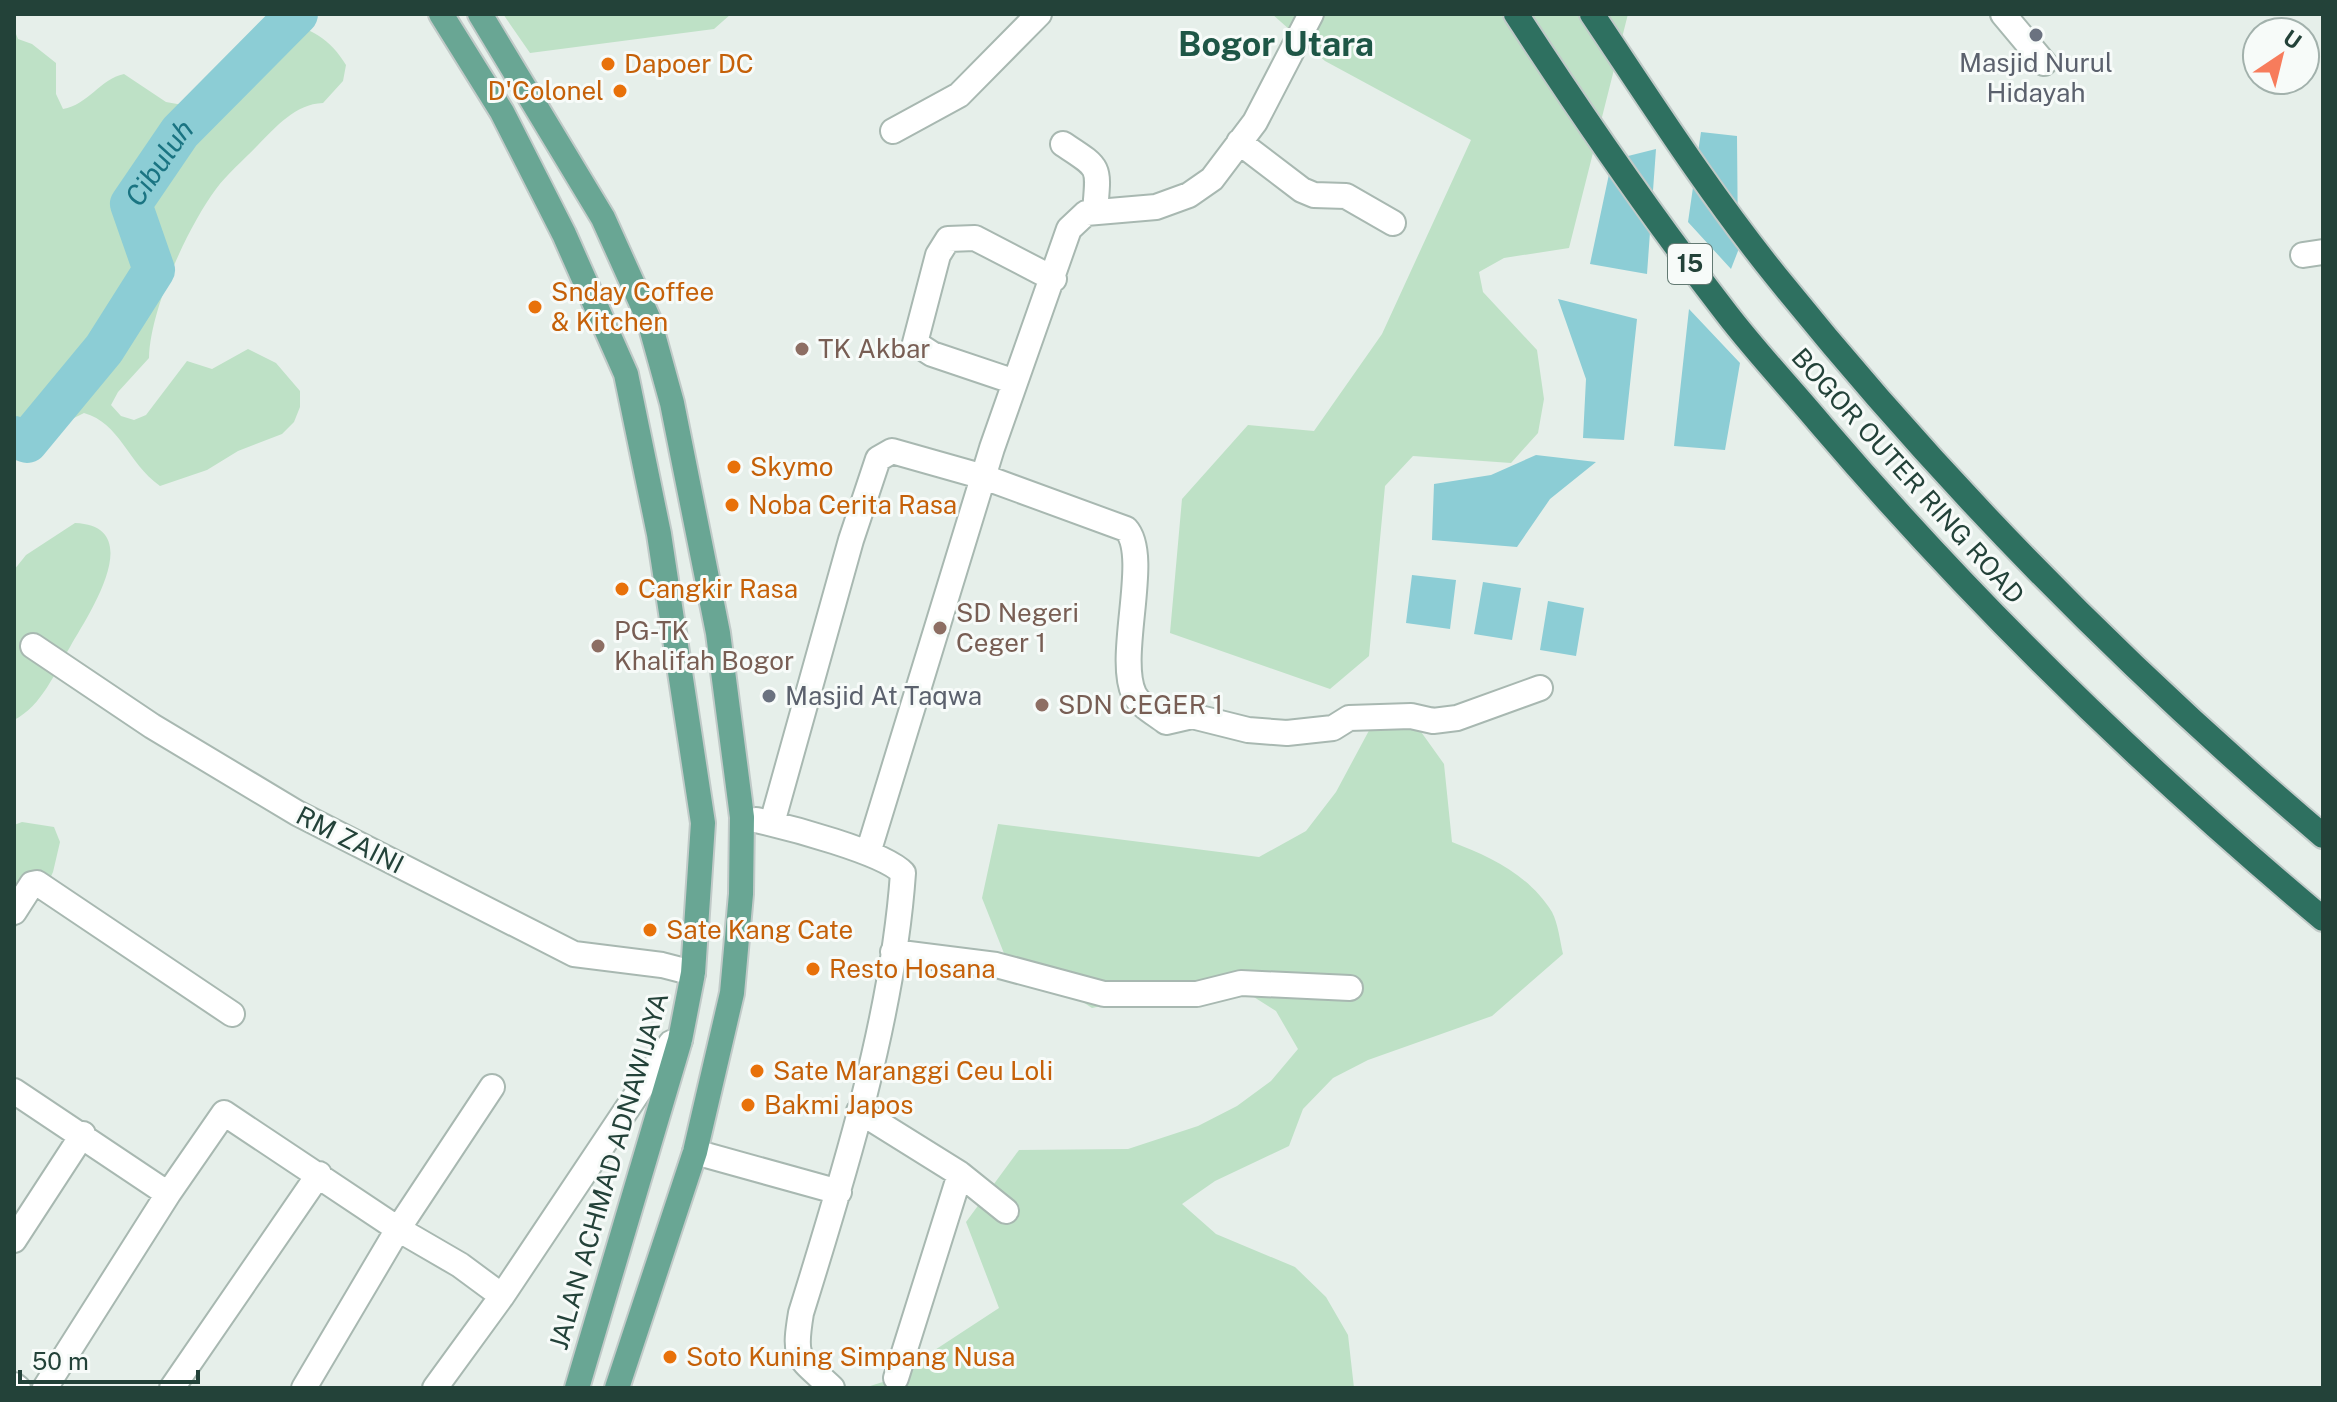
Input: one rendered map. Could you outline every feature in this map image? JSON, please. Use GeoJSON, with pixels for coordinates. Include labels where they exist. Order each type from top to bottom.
{"type":"FeatureCollection","features":[{"type":"Feature","properties":{"kind":"highway","name":"BOGOR OUTER RING ROAD"},"geometry":{"type":"LineString","coordinates":[[1516,14],[1602,146],[1729,317],[1885,500],[2055,679],[2224,836],[2323,919]]}},
{"type":"Feature","properties":{"kind":"highway","name":"BOGOR OUTER RING ROAD"},"geometry":{"type":"LineString","coordinates":[[1592,14],[1775,274],[1930,456],[2100,636],[2323,836]]}},
{"type":"Feature","properties":{"kind":"main road","name":"JALAN ACHMAD ADNAWIJAYA"},"geometry":{"type":"LineString","coordinates":[[441,14],[502,112],[564,234],[626,374],[659,534],[703,823],[693,973],[680,1040],[577,1388]]}},
{"type":"Feature","properties":{"kind":"main road"},"geometry":{"type":"LineString","coordinates":[[480,14],[603,218],[649,320],[664,367],[718,633],[742,817],[741,894],[732,993],[695,1152],[617,1388]]}},
{"type":"Feature","properties":{"kind":"street"},"geometry":{"type":"LineString","coordinates":[[893,131],[959,95],[1039,14]]}},
{"type":"Feature","properties":{"kind":"street"},"geometry":{"type":"LineString","coordinates":[[868,853],[984,477],[1069,229],[1086,213],[1156,207],[1189,195],[1212,179],[1255,122],[1311,14]]}},
{"type":"Feature","properties":{"kind":"street"},"geometry":{"type":"LineString","coordinates":[[2003,14],[2044,63]]}},
{"type":"Feature","properties":{"kind":"street"},"geometry":{"type":"LineString","coordinates":[[1239,142],[1302,190],[1314,195],[1346,196],[1393,223]]}},
{"type":"Feature","properties":{"kind":"street"},"geometry":{"type":"LineString","coordinates":[[1063,144],[1093,164],[1098,172],[1095,211]]}},
{"type":"Feature","properties":{"kind":"street"},"geometry":{"type":"LineString","coordinates":[[1015,382],[932,354],[915,343],[938,255],[948,239],[975,238],[1054,279]]}},
{"type":"Feature","properties":{"kind":"street"},"geometry":{"type":"LineString","coordinates":[[772,823],[846,555],[878,459],[892,451],[984,477],[1120,524],[1131,534],[1135,549],[1130,639],[1132,691],[1138,701],[1166,722],[1192,716],[1248,730],[1287,733],[1333,728],[1349,718],[1411,716],[1433,721],[1457,718],[1540,688]]}},
{"type":"Feature","properties":{"kind":"street","name":"RM ZAINI"},"geometry":{"type":"LineString","coordinates":[[33,646],[152,726],[297,813],[574,954],[662,965],[693,973]]}},
{"type":"Feature","properties":{"kind":"street"},"geometry":{"type":"LineString","coordinates":[[742,817],[772,823],[868,853],[896,865],[903,873],[893,952],[859,1111],[839,1192],[801,1313],[795,1345],[803,1361],[832,1388]]}},
{"type":"Feature","properties":{"kind":"street"},"geometry":{"type":"LineString","coordinates":[[14,912],[32,884],[37,883],[232,1014]]}},
{"type":"Feature","properties":{"kind":"street"},"geometry":{"type":"LineString","coordinates":[[893,952],[996,965],[1104,994],[1197,994],[1241,983],[1350,988]]}},
{"type":"Feature","properties":{"kind":"street"},"geometry":{"type":"LineString","coordinates":[[435,1388],[502,1296],[671,1043],[680,1040]]}},
{"type":"Feature","properties":{"kind":"street"},"geometry":{"type":"LineString","coordinates":[[304,1388],[398,1229],[492,1087]]}},
{"type":"Feature","properties":{"kind":"street"},"geometry":{"type":"LineString","coordinates":[[14,1091],[83,1134],[168,1194]]}},
{"type":"Feature","properties":{"kind":"street"},"geometry":{"type":"LineString","coordinates":[[859,1111],[960,1174],[1006,1211]]}},
{"type":"Feature","properties":{"kind":"street"},"geometry":{"type":"LineString","coordinates":[[45,1388],[168,1194],[224,1113],[398,1229],[460,1265],[502,1296]]}},
{"type":"Feature","properties":{"kind":"street"},"geometry":{"type":"LineString","coordinates":[[14,1240],[83,1134]]}},
{"type":"Feature","properties":{"kind":"street"},"geometry":{"type":"LineString","coordinates":[[695,1152],[839,1192]]}},
{"type":"Feature","properties":{"kind":"street"},"geometry":{"type":"LineString","coordinates":[[172,1388],[319,1174]]}},
{"type":"Feature","properties":{"kind":"street"},"geometry":{"type":"LineString","coordinates":[[896,1378],[960,1174]]}},
{"type":"Feature","properties":{"kind":"green space"},"geometry":{"type":"Polygon","coordinates":[[[503,14],[731,14],[714,29],[530,53],[503,14]]]}},
{"type":"Feature","properties":{"kind":"green space"},"geometry":{"type":"Polygon","coordinates":[[[1272,14],[1628,14],[1569,248],[1504,258],[1479,272],[1483,292],[1537,350],[1544,399],[1538,433],[1511,463],[1413,456],[1385,486],[1369,656],[1330,689],[1170,633],[1182,499],[1248,425],[1314,431],[1382,334],[1471,140],[1325,61],[1272,14]]]}},
{"type":"Feature","properties":{"kind":"green space"},"geometry":{"type":"Polygon","coordinates":[[[280,23],[310,31],[334,48],[346,65],[343,81],[323,103],[304,107],[279,124],[216,189],[193,225],[172,270],[156,317],[149,358],[118,392],[111,405],[121,416],[134,420],[146,415],[187,361],[212,369],[248,349],[276,363],[300,391],[300,407],[294,422],[282,434],[238,451],[207,470],[160,486],[139,466],[115,434],[96,418],[84,413],[70,420],[60,417],[14,424],[14,29],[18,39],[32,44],[56,63],[56,94],[63,109],[80,103],[108,81],[124,74],[166,102],[194,107],[208,95],[221,67],[241,43],[259,31],[280,23]]]}},
{"type":"Feature","properties":{"kind":"green space"},"geometry":{"type":"Polygon","coordinates":[[[75,523],[97,528],[108,539],[110,556],[107,575],[47,688],[24,714],[14,720],[14,570],[26,555],[75,523]]]}},
{"type":"Feature","properties":{"kind":"green space"},"geometry":{"type":"Polygon","coordinates":[[[1380,710],[1419,729],[1444,764],[1452,842],[1508,869],[1543,899],[1554,916],[1563,954],[1492,1016],[1368,1060],[1333,1078],[1303,1109],[1289,1146],[1215,1181],[1182,1204],[1216,1234],[1295,1267],[1326,1297],[1348,1335],[1354,1388],[864,1388],[889,1380],[999,1308],[966,1222],[1019,1150],[1128,1149],[1198,1126],[1237,1106],[1271,1081],[1298,1049],[1276,1011],[1238,987],[1175,990],[1092,1008],[1054,983],[1015,981],[982,898],[998,824],[1259,857],[1306,831],[1336,792],[1380,710]]]}},
{"type":"Feature","properties":{"kind":"green space"},"geometry":{"type":"Polygon","coordinates":[[[22,822],[54,827],[60,842],[46,887],[23,914],[14,931],[14,825],[22,822]]]}},
{"type":"Feature","properties":{"kind":"water"},"geometry":{"type":"Polygon","coordinates":[[[1701,132],[1737,136],[1738,251],[1731,269],[1688,222],[1701,132]]]}},
{"type":"Feature","properties":{"kind":"water"},"geometry":{"type":"Polygon","coordinates":[[[1656,149],[1647,274],[1590,264],[1612,160],[1656,149]]]}},
{"type":"Feature","properties":{"kind":"water"},"geometry":{"type":"Polygon","coordinates":[[[1558,299],[1637,319],[1624,440],[1583,438],[1586,379],[1558,299]]]}},
{"type":"Feature","properties":{"kind":"water"},"geometry":{"type":"Polygon","coordinates":[[[1689,309],[1740,363],[1725,450],[1674,446],[1689,309]]]}},
{"type":"Feature","properties":{"kind":"water"},"geometry":{"type":"Polygon","coordinates":[[[1536,455],[1596,462],[1550,499],[1517,547],[1432,540],[1434,484],[1491,475],[1536,455]]]}},
{"type":"Feature","properties":{"kind":"water"},"geometry":{"type":"Polygon","coordinates":[[[1412,575],[1456,580],[1450,629],[1406,623],[1412,575]]]}},
{"type":"Feature","properties":{"kind":"water"},"geometry":{"type":"Polygon","coordinates":[[[1483,582],[1521,588],[1512,640],[1474,634],[1483,582]]]}},
{"type":"Feature","properties":{"kind":"water"},"geometry":{"type":"Polygon","coordinates":[[[1548,601],[1584,608],[1576,656],[1540,650],[1548,601]]]}},
{"type":"Feature","properties":{"kind":"waterway","name":"Cibuluh"},"geometry":{"type":"LineString","coordinates":[[14,437],[27,442],[104,349],[154,270],[131,204],[180,132],[297,14]]}},
{"type":"Feature","properties":{"kind":"place","name":"Masjid Nurul Hidayah"},"geometry":{"type":"Point","coordinates":[2036,35]}},
{"type":"Feature","properties":{"kind":"place","name":"Dapoer DC"},"geometry":{"type":"Point","coordinates":[608,64]}},
{"type":"Feature","properties":{"kind":"place","name":"D'Colonel"},"geometry":{"type":"Point","coordinates":[620,91]}},
{"type":"Feature","properties":{"kind":"place","name":"Snday Coffee & Kitchen"},"geometry":{"type":"Point","coordinates":[535,307]}},
{"type":"Feature","properties":{"kind":"place","name":"TK Akbar"},"geometry":{"type":"Point","coordinates":[802,349]}},
{"type":"Feature","properties":{"kind":"place","name":"Skymo"},"geometry":{"type":"Point","coordinates":[734,467]}},
{"type":"Feature","properties":{"kind":"place","name":"Noba Cerita Rasa"},"geometry":{"type":"Point","coordinates":[732,505]}},
{"type":"Feature","properties":{"kind":"place","name":"Cangkir Rasa"},"geometry":{"type":"Point","coordinates":[622,589]}},
{"type":"Feature","properties":{"kind":"place","name":"SD Negeri Ceger 1"},"geometry":{"type":"Point","coordinates":[940,628]}},
{"type":"Feature","properties":{"kind":"place","name":"PG-TK Khalifah Bogor"},"geometry":{"type":"Point","coordinates":[598,646]}},
{"type":"Feature","properties":{"kind":"place","name":"Masjid At Taqwa"},"geometry":{"type":"Point","coordinates":[769,696]}},
{"type":"Feature","properties":{"kind":"place","name":"SDN CEGER 1"},"geometry":{"type":"Point","coordinates":[1042,705]}},
{"type":"Feature","properties":{"kind":"place","name":"Sate Kang Cate"},"geometry":{"type":"Point","coordinates":[650,930]}},
{"type":"Feature","properties":{"kind":"place","name":"Resto Hosana"},"geometry":{"type":"Point","coordinates":[813,969]}},
{"type":"Feature","properties":{"kind":"place","name":"Sate Maranggi Ceu Loli"},"geometry":{"type":"Point","coordinates":[757,1071]}},
{"type":"Feature","properties":{"kind":"place","name":"Bakmi Japos"},"geometry":{"type":"Point","coordinates":[748,1105]}},
{"type":"Feature","properties":{"kind":"place","name":"Soto Kuning Simpang Nusa"},"geometry":{"type":"Point","coordinates":[670,1357]}},
{"type":"Feature","properties":{"kind":"district","name":"Bogor Utara"},"geometry":{"type":"Point","coordinates":[1276,44]}}]}
